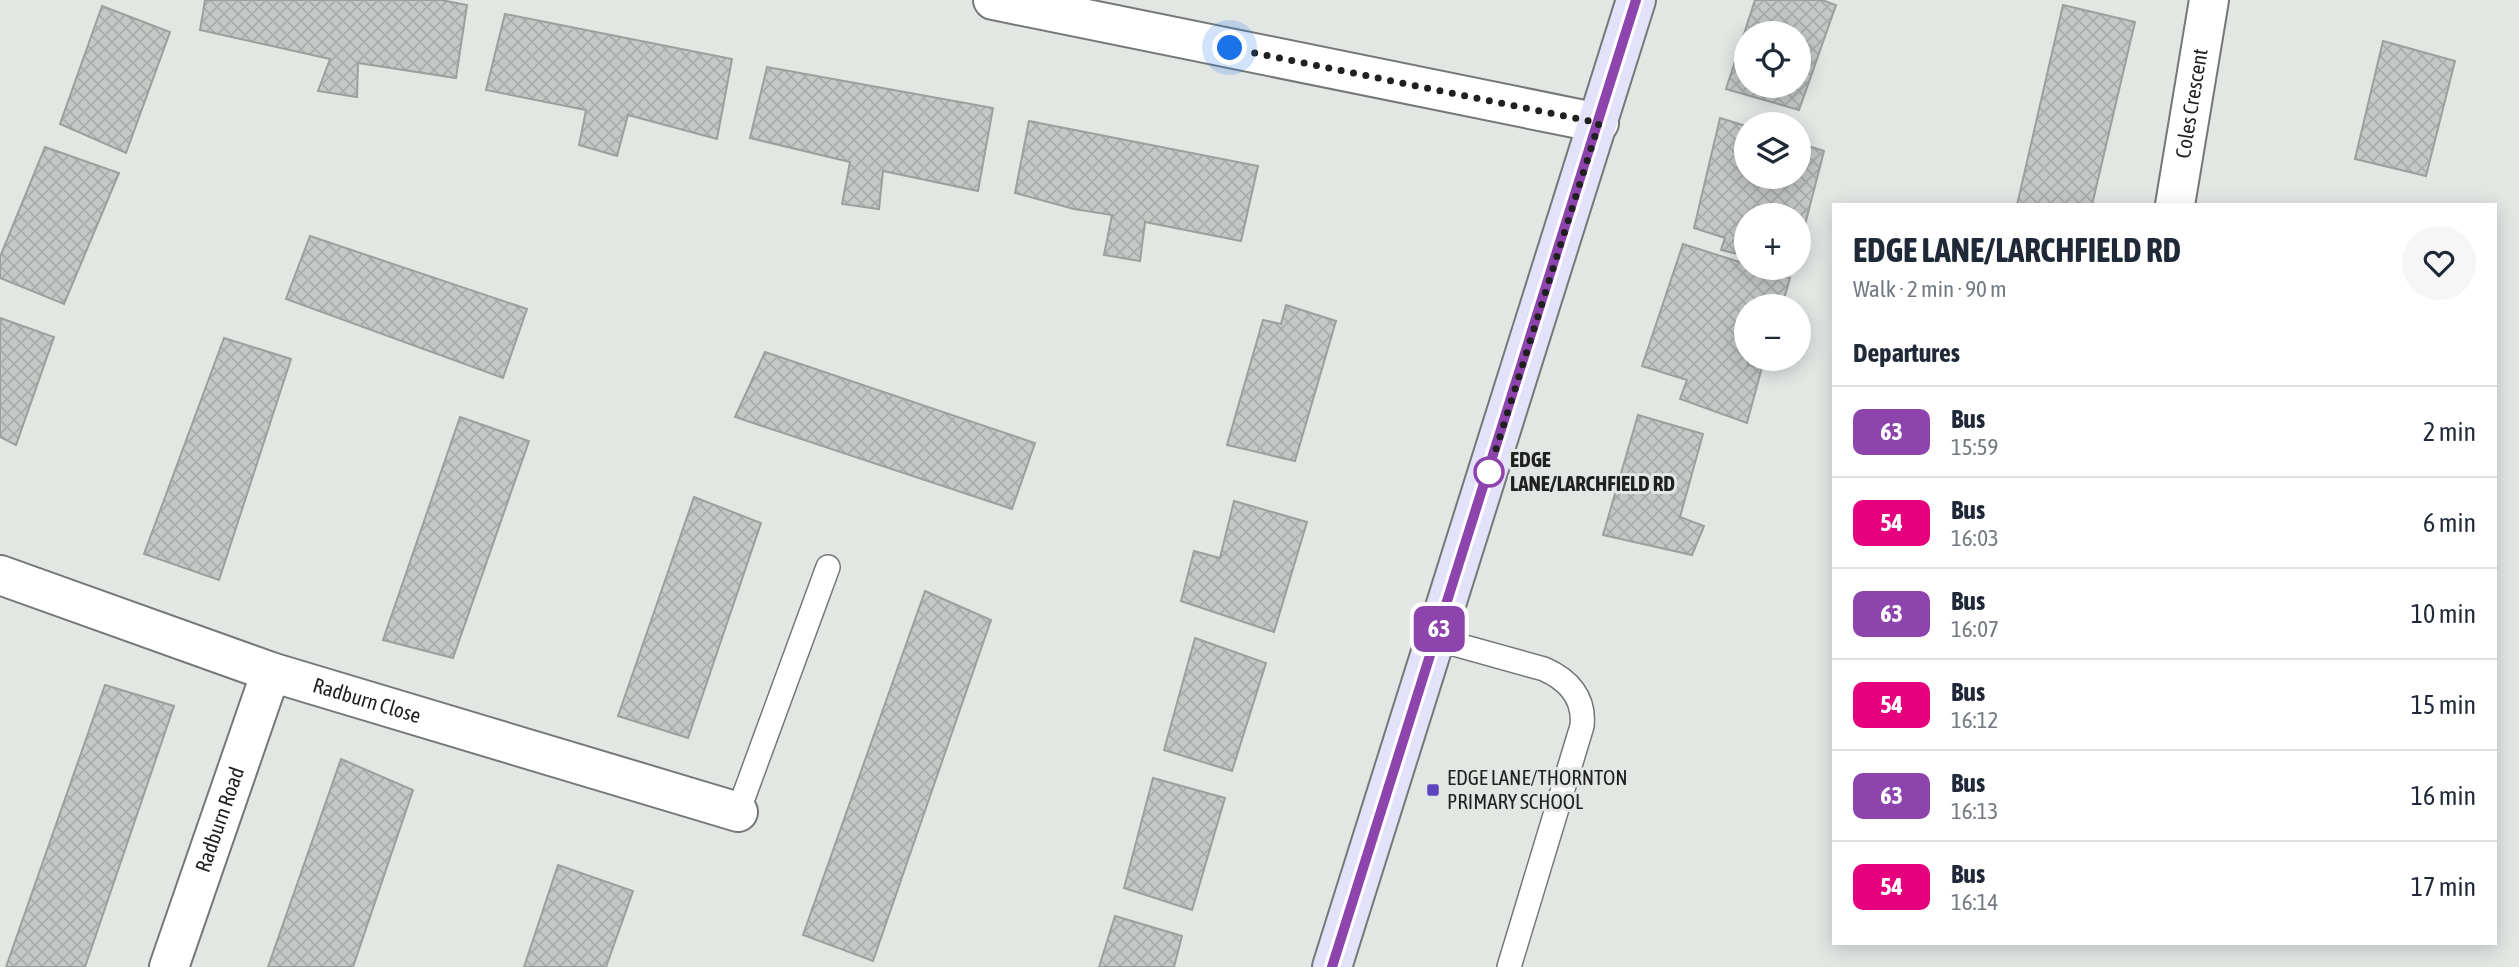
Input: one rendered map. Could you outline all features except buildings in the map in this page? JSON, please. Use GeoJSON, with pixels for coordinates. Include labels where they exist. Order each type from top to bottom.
{"type":"FeatureCollection","features":[{"type":"Feature","properties":{"kind":"street"},"geometry":{"type":"LineString","coordinates":[[993,0],[1599,123]]}},
{"type":"Feature","properties":{"kind":"street"},"geometry":{"type":"LineString","coordinates":[[1332,967],[1636,0]]}},
{"type":"Feature","properties":{"kind":"street","name":"Coles Crescent"},"geometry":{"type":"LineString","coordinates":[[2175,203],[2209,0]]}},
{"type":"Feature","properties":{"kind":"street","name":"Radburn Close"},"geometry":{"type":"LineString","coordinates":[[1,578],[271,672],[738,812]]}},
{"type":"Feature","properties":{"kind":"street","name":"Radburn Road"},"geometry":{"type":"LineString","coordinates":[[169,967],[271,672]]}},
{"type":"Feature","properties":{"kind":"lane"},"geometry":{"type":"LineString","coordinates":[[738,812],[828,567]]}},
{"type":"Feature","properties":{"kind":"lane"},"geometry":{"type":"LineString","coordinates":[[1436,639],[1552,673],[1567,683],[1582,705],[1582,726],[1509,967]]}},
{"type":"Feature","properties":{"kind":"bus line","name":"63"},"geometry":{"type":"LineString","coordinates":[[1332,967],[1636,0]]}},
{"type":"Feature","properties":{"kind":"place","name":"EDGE LANE/LARCHFIELD RD"},"geometry":{"type":"Point","coordinates":[1489,472]}},
{"type":"Feature","properties":{"kind":"place","name":"EDGE LANE/THORNTON PRIMARY SCHOOL"},"geometry":{"type":"Point","coordinates":[1433,790]}},
{"type":"Feature","properties":{"kind":"route"},"geometry":{"type":"LineString","coordinates":[[1230,48],[1599,123],[1485,484],[1489,472]]}}]}
